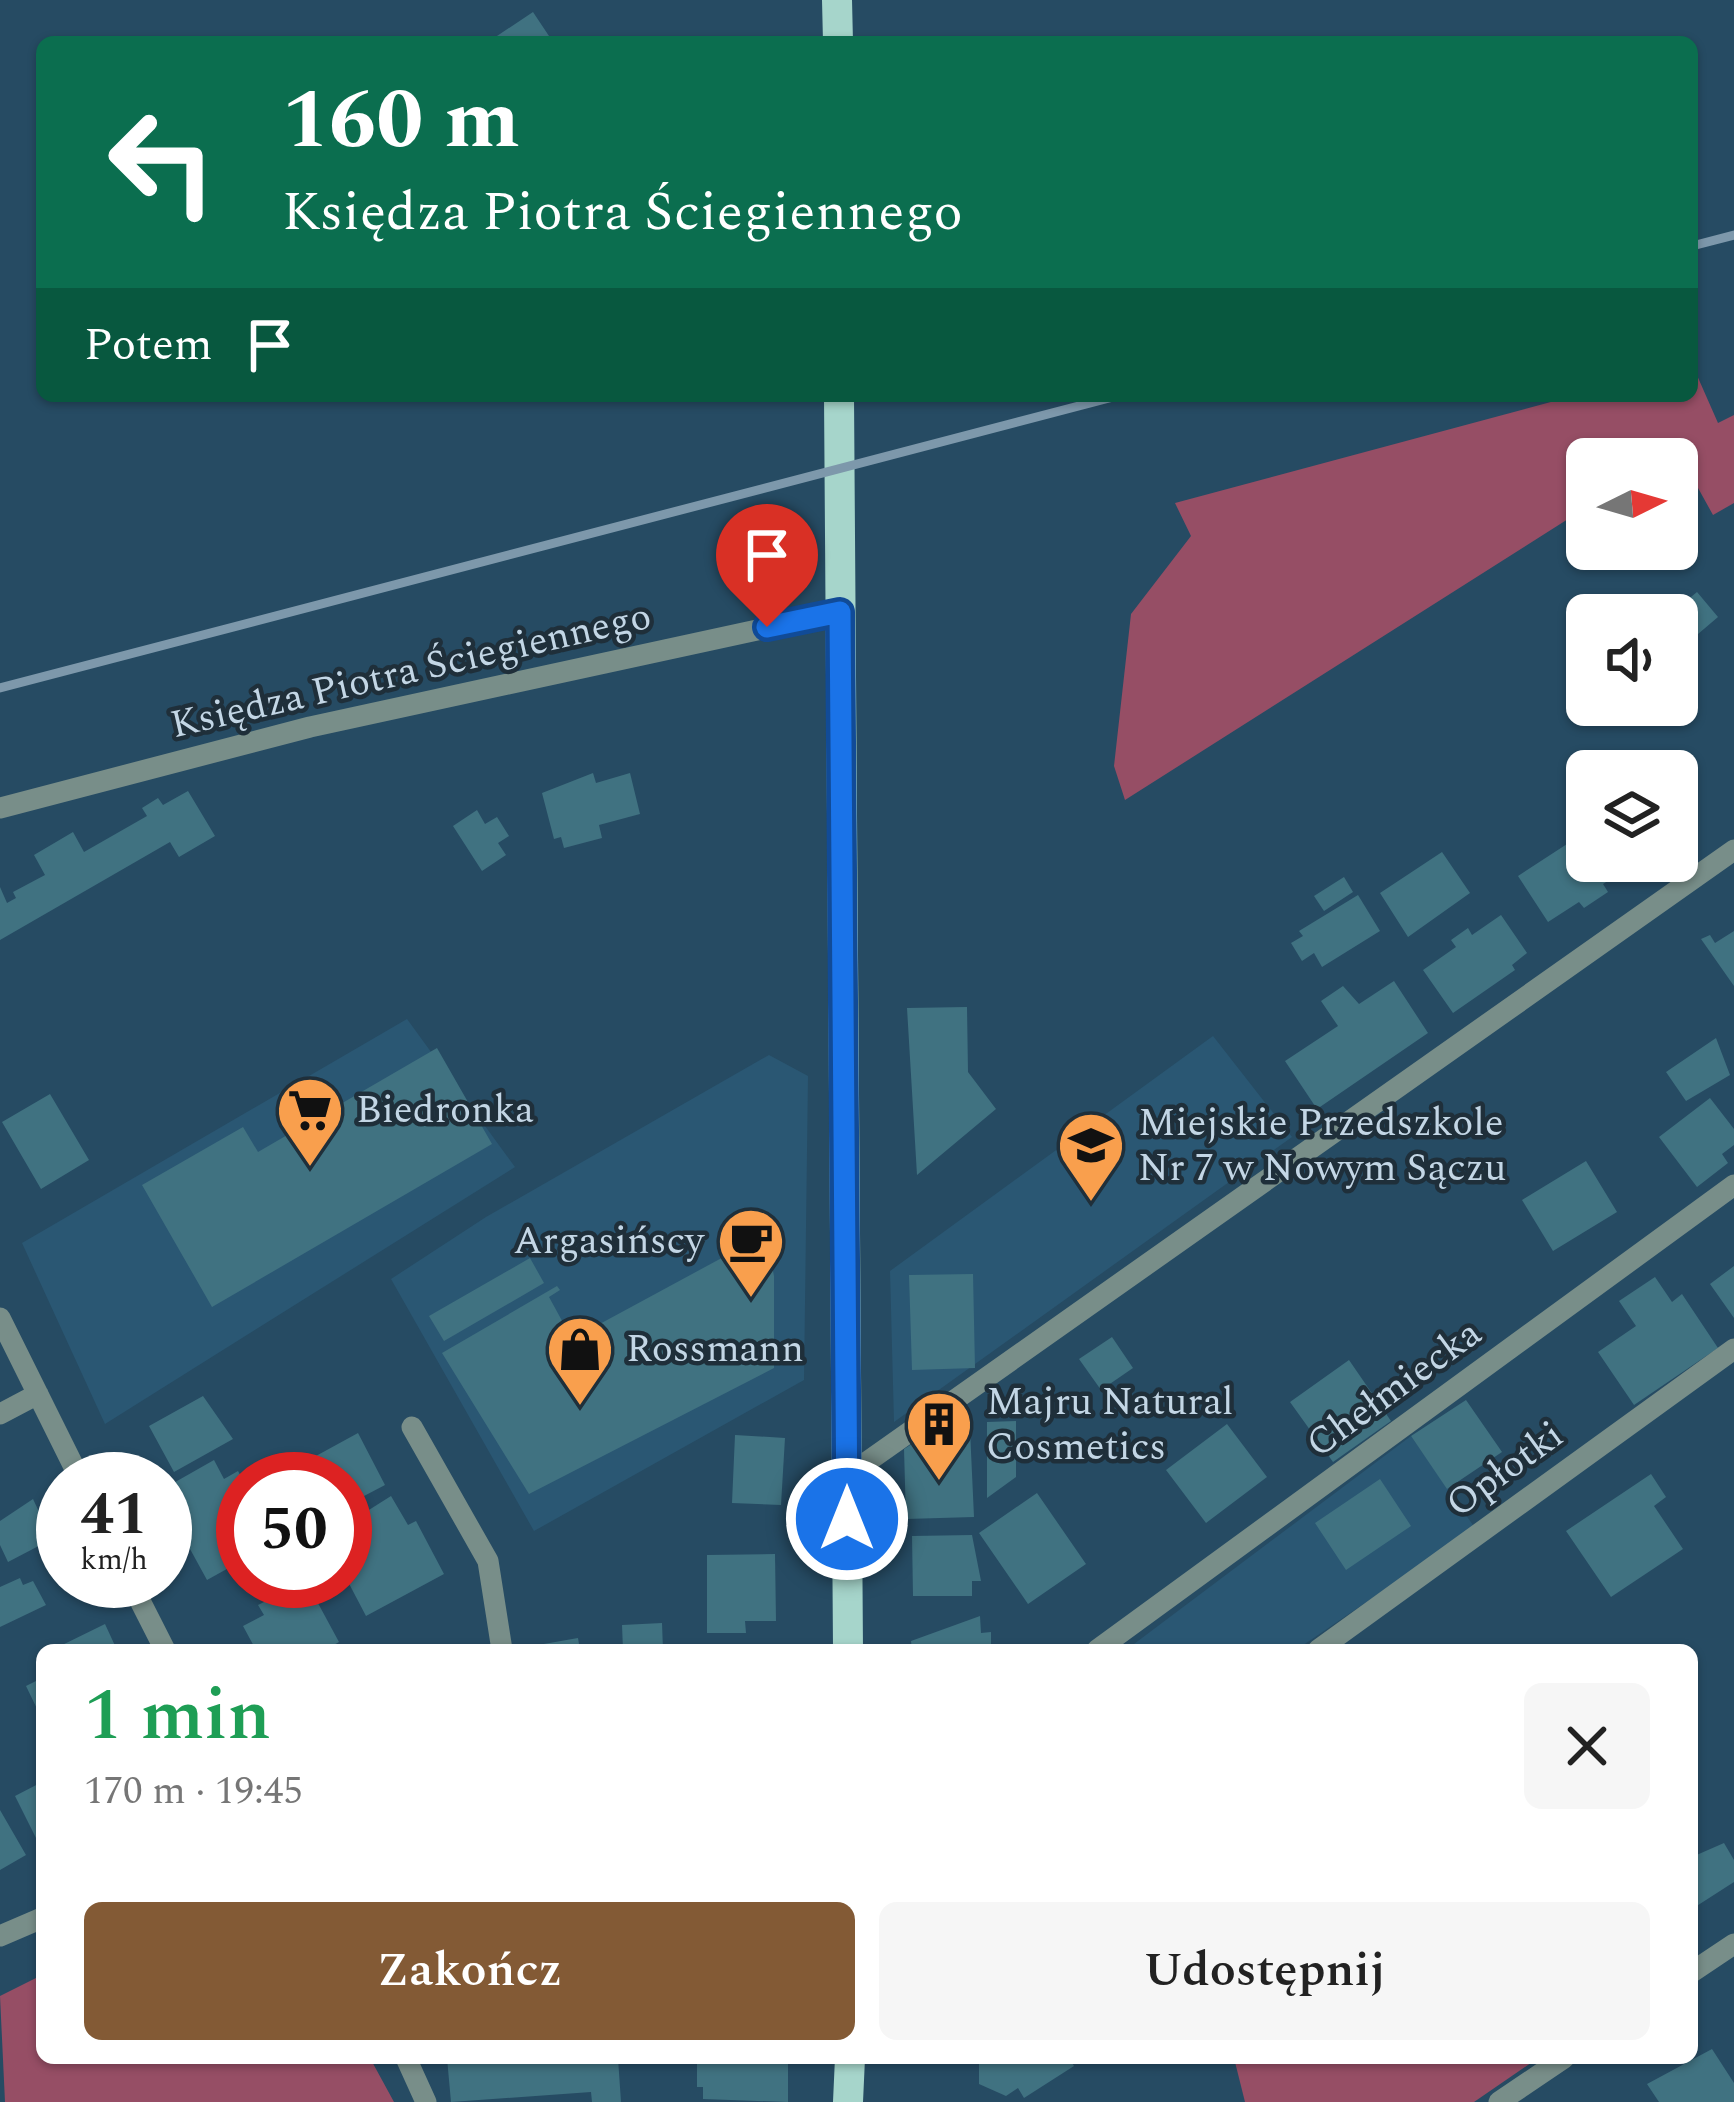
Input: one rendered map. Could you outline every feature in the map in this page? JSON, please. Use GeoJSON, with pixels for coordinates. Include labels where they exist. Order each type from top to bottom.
{"type":"FeatureCollection","features":[{"type":"Feature","properties":{"kind":"main road"},"geometry":{"type":"LineString","coordinates":[[837,0],[838,36]]}},
{"type":"Feature","properties":{"kind":"main road"},"geometry":{"type":"LineString","coordinates":[[839,402],[848,1644]]}},
{"type":"Feature","properties":{"kind":"main road"},"geometry":{"type":"LineString","coordinates":[[850,2064],[851,2098]]}},
{"type":"Feature","properties":{"kind":"street","name":"Księdza Piotra Ściegiennego"},"geometry":{"type":"LineString","coordinates":[[0,808],[310,727],[840,612]]}},
{"type":"Feature","properties":{"kind":"street"},"geometry":{"type":"LineString","coordinates":[[847,1476],[1734,850]]}},
{"type":"Feature","properties":{"kind":"street","name":"Chełmiecka"},"geometry":{"type":"LineString","coordinates":[[1105,1644],[1734,1185]]}},
{"type":"Feature","properties":{"kind":"street"},"geometry":{"type":"LineString","coordinates":[[0,1318],[67,1452]]}},
{"type":"Feature","properties":{"kind":"street","name":"Opłotki"},"geometry":{"type":"LineString","coordinates":[[1326,1644],[1734,1349]]}},
{"type":"Feature","properties":{"kind":"street"},"geometry":{"type":"LineString","coordinates":[[0,1414],[38,1394]]}},
{"type":"Feature","properties":{"kind":"street"},"geometry":{"type":"LineString","coordinates":[[412,1427],[488,1561],[501,1644]]}},
{"type":"Feature","properties":{"kind":"street"},"geometry":{"type":"LineString","coordinates":[[144,1608],[162,1644]]}},
{"type":"Feature","properties":{"kind":"street"},"geometry":{"type":"LineString","coordinates":[[0,1936],[36,1921]]}},
{"type":"Feature","properties":{"kind":"street"},"geometry":{"type":"LineString","coordinates":[[1698,1968],[1734,1944]]}},
{"type":"Feature","properties":{"kind":"street"},"geometry":{"type":"LineString","coordinates":[[409,2064],[426,2102]]}},
{"type":"Feature","properties":{"kind":"street"},"geometry":{"type":"LineString","coordinates":[[1499,2102],[1555,2064]]}},
{"type":"Feature","properties":{"kind":"shaded area"},"geometry":{"type":"Polygon","coordinates":[[[1698,378],[1718,423],[1734,415],[1734,503],[1713,515],[1698,488],[1698,438],[1566,438],[1566,520],[1125,800],[1114,766],[1131,614],[1191,536],[1175,503],[1551,402],[1698,402],[1698,378]]]}},
{"type":"Feature","properties":{"kind":"shaded area"},"geometry":{"type":"Polygon","coordinates":[[[407,1019],[515,1167],[105,1424],[22,1243],[407,1019]]]}},
{"type":"Feature","properties":{"kind":"shaded area","name":"Miejskie Przedszkole Nr 7 w Nowym Sączu"},"geometry":{"type":"Polygon","coordinates":[[[1213,1036],[1292,1137],[894,1422],[890,1271],[1213,1036]]]}},
{"type":"Feature","properties":{"kind":"shaded area"},"geometry":{"type":"Polygon","coordinates":[[[769,1055],[808,1076],[804,1380],[534,1531],[391,1279],[486,1217],[769,1055]]]}},
{"type":"Feature","properties":{"kind":"shaded area"},"geometry":{"type":"Polygon","coordinates":[[[1411,1436],[1475,1528],[1305,1644],[1134,1644],[1411,1436]]]}},
{"type":"Feature","properties":{"kind":"shaded area"},"geometry":{"type":"Polygon","coordinates":[[[36,1978],[36,2064],[373,2064],[394,2102],[5,2102],[0,1996],[36,1978]]]}},
{"type":"Feature","properties":{"kind":"shaded area"},"geometry":{"type":"Polygon","coordinates":[[[1236,2064],[1529,2064],[1474,2102],[1245,2102],[1236,2064]]]}},
{"type":"Feature","properties":{"kind":"building"},"geometry":{"type":"Polygon","coordinates":[[[533,12],[549,36],[497,36],[533,12]]]}},
{"type":"Feature","properties":{"kind":"building"},"geometry":{"type":"Polygon","coordinates":[[[1697,592],[1718,617],[1698,634],[1698,594],[1697,592]]]}},
{"type":"Feature","properties":{"kind":"building"},"geometry":{"type":"Polygon","coordinates":[[[593,773],[596,783],[630,773],[640,814],[599,825],[602,838],[564,848],[561,837],[554,839],[542,793],[593,773]]]}},
{"type":"Feature","properties":{"kind":"building"},"geometry":{"type":"Polygon","coordinates":[[[188,791],[215,836],[179,857],[170,842],[0,940],[0,887],[7,903],[16,898],[13,892],[45,875],[34,855],[73,832],[84,852],[147,816],[142,808],[158,798],[163,805],[188,791]]]}},
{"type":"Feature","properties":{"kind":"building"},"geometry":{"type":"Polygon","coordinates":[[[477,810],[485,824],[497,817],[509,836],[498,843],[506,855],[482,871],[453,826],[477,810]]]}},
{"type":"Feature","properties":{"kind":"building"},"geometry":{"type":"Polygon","coordinates":[[[1566,845],[1566,882],[1606,882],[1608,892],[1584,908],[1579,902],[1548,922],[1518,876],[1566,845]]]}},
{"type":"Feature","properties":{"kind":"building"},"geometry":{"type":"Polygon","coordinates":[[[1442,852],[1470,893],[1408,937],[1380,893],[1442,852]]]}},
{"type":"Feature","properties":{"kind":"building"},"geometry":{"type":"Polygon","coordinates":[[[1344,877],[1353,892],[1324,911],[1314,896],[1344,877]]]}},
{"type":"Feature","properties":{"kind":"building"},"geometry":{"type":"Polygon","coordinates":[[[1358,895],[1380,931],[1322,967],[1314,953],[1302,961],[1291,943],[1303,936],[1299,931],[1358,895]]]}},
{"type":"Feature","properties":{"kind":"building"},"geometry":{"type":"Polygon","coordinates":[[[1501,915],[1527,953],[1512,965],[1515,970],[1453,1013],[1423,970],[1456,947],[1451,940],[1468,928],[1472,935],[1501,915]]]}},
{"type":"Feature","properties":{"kind":"building"},"geometry":{"type":"Polygon","coordinates":[[[1734,931],[1734,986],[1701,939],[1710,935],[1715,943],[1734,931]]]}},
{"type":"Feature","properties":{"kind":"building"},"geometry":{"type":"Polygon","coordinates":[[[1394,981],[1428,1033],[1317,1109],[1285,1061],[1338,1026],[1321,1001],[1343,986],[1359,1004],[1394,981]]]}},
{"type":"Feature","properties":{"kind":"building"},"geometry":{"type":"Polygon","coordinates":[[[967,1007],[968,1072],[996,1109],[917,1175],[907,1008],[967,1007]]]}},
{"type":"Feature","properties":{"kind":"building"},"geometry":{"type":"Polygon","coordinates":[[[1716,1038],[1730,1075],[1686,1101],[1666,1072],[1716,1038]]]}},
{"type":"Feature","properties":{"kind":"building","name":"Biedronka"},"geometry":{"type":"Polygon","coordinates":[[[437,1048],[492,1144],[212,1307],[142,1185],[243,1127],[258,1152],[437,1048]]]}},
{"type":"Feature","properties":{"kind":"building"},"geometry":{"type":"Polygon","coordinates":[[[50,1094],[89,1160],[41,1189],[2,1122],[50,1094]]]}},
{"type":"Feature","properties":{"kind":"building"},"geometry":{"type":"Polygon","coordinates":[[[1710,1098],[1734,1129],[1734,1145],[1722,1154],[1728,1163],[1697,1187],[1659,1137],[1710,1098]]]}},
{"type":"Feature","properties":{"kind":"building"},"geometry":{"type":"Polygon","coordinates":[[[1586,1161],[1617,1212],[1553,1251],[1522,1200],[1586,1161]]]}},
{"type":"Feature","properties":{"kind":"building"},"geometry":{"type":"Polygon","coordinates":[[[757,1245],[770,1256],[774,1276],[774,1368],[529,1494],[442,1353],[557,1286],[560,1290],[549,1297],[572,1339],[742,1247],[757,1245]]]}},
{"type":"Feature","properties":{"kind":"building"},"geometry":{"type":"Polygon","coordinates":[[[530,1258],[544,1283],[444,1341],[429,1316],[530,1258]]]}},
{"type":"Feature","properties":{"kind":"building"},"geometry":{"type":"Polygon","coordinates":[[[1734,1266],[1734,1318],[1710,1284],[1734,1266]]]}},
{"type":"Feature","properties":{"kind":"building"},"geometry":{"type":"Polygon","coordinates":[[[973,1274],[975,1368],[912,1370],[909,1275],[973,1274]]]}},
{"type":"Feature","properties":{"kind":"building"},"geometry":{"type":"Polygon","coordinates":[[[1655,1277],[1672,1302],[1682,1294],[1718,1348],[1634,1405],[1598,1352],[1636,1326],[1619,1301],[1655,1277]]]}},
{"type":"Feature","properties":{"kind":"building"},"geometry":{"type":"Polygon","coordinates":[[[1112,1337],[1133,1368],[1101,1390],[1079,1359],[1112,1337]]]}},
{"type":"Feature","properties":{"kind":"building"},"geometry":{"type":"Polygon","coordinates":[[[1349,1360],[1391,1421],[1333,1462],[1290,1402],[1349,1360]]]}},
{"type":"Feature","properties":{"kind":"building"},"geometry":{"type":"Polygon","coordinates":[[[203,1396],[233,1439],[192,1462],[192,1452],[163,1452],[149,1426],[203,1396]]]}},
{"type":"Feature","properties":{"kind":"building"},"geometry":{"type":"Polygon","coordinates":[[[1466,1400],[1502,1452],[1447,1489],[1411,1436],[1466,1400]]]}},
{"type":"Feature","properties":{"kind":"building","name":"Majru Natural Cosmetics"},"geometry":{"type":"Polygon","coordinates":[[[969,1408],[974,1517],[906,1519],[904,1449],[969,1408]]]}},
{"type":"Feature","properties":{"kind":"building"},"geometry":{"type":"Polygon","coordinates":[[[1016,1421],[1016,1477],[987,1498],[987,1422],[1016,1421]]]}},
{"type":"Feature","properties":{"kind":"building"},"geometry":{"type":"Polygon","coordinates":[[[1227,1424],[1267,1477],[1206,1523],[1166,1470],[1227,1424]]]}},
{"type":"Feature","properties":{"kind":"building"},"geometry":{"type":"Polygon","coordinates":[[[358,1433],[368,1452],[323,1452],[358,1433]]]}},
{"type":"Feature","properties":{"kind":"building"},"geometry":{"type":"Polygon","coordinates":[[[735,1435],[785,1438],[781,1505],[732,1503],[735,1435]]]}},
{"type":"Feature","properties":{"kind":"building"},"geometry":{"type":"Polygon","coordinates":[[[214,1460],[216,1464],[216,1575],[207,1580],[192,1553],[192,1472],[214,1460]]]}},
{"type":"Feature","properties":{"kind":"building"},"geometry":{"type":"Polygon","coordinates":[[[372,1460],[385,1485],[372,1492],[372,1460]]]}},
{"type":"Feature","properties":{"kind":"building"},"geometry":{"type":"Polygon","coordinates":[[[1651,1474],[1666,1497],[1654,1506],[1683,1549],[1611,1597],[1566,1531],[1651,1474]]]}},
{"type":"Feature","properties":{"kind":"building"},"geometry":{"type":"Polygon","coordinates":[[[1380,1479],[1411,1526],[1346,1570],[1315,1523],[1380,1479]]]}},
{"type":"Feature","properties":{"kind":"building"},"geometry":{"type":"Polygon","coordinates":[[[1037,1493],[1086,1564],[1028,1604],[979,1533],[1037,1493]]]}},
{"type":"Feature","properties":{"kind":"building"},"geometry":{"type":"Polygon","coordinates":[[[391,1496],[408,1525],[416,1521],[444,1574],[366,1616],[362,1608],[372,1608],[372,1508],[391,1496]]]}},
{"type":"Feature","properties":{"kind":"building"},"geometry":{"type":"Polygon","coordinates":[[[33,1499],[36,1547],[8,1562],[0,1545],[0,1521],[33,1499]]]}},
{"type":"Feature","properties":{"kind":"building"},"geometry":{"type":"Polygon","coordinates":[[[972,1535],[981,1581],[972,1581],[972,1596],[913,1596],[912,1536],[972,1535]]]}},
{"type":"Feature","properties":{"kind":"building"},"geometry":{"type":"Polygon","coordinates":[[[775,1554],[776,1621],[745,1621],[746,1633],[707,1633],[707,1555],[775,1554]]]}},
{"type":"Feature","properties":{"kind":"building"},"geometry":{"type":"Polygon","coordinates":[[[20,1578],[23,1585],[33,1581],[36,1608],[40,1608],[0,1627],[0,1587],[20,1578]]]}},
{"type":"Feature","properties":{"kind":"building"},"geometry":{"type":"Polygon","coordinates":[[[260,1608],[321,1608],[339,1642],[253,1644],[243,1626],[264,1615],[260,1608]]]}},
{"type":"Feature","properties":{"kind":"building"},"geometry":{"type":"Polygon","coordinates":[[[980,1616],[981,1633],[991,1632],[991,1644],[911,1641],[980,1616]]]}},
{"type":"Feature","properties":{"kind":"building"},"geometry":{"type":"Polygon","coordinates":[[[662,1623],[663,1644],[623,1644],[622,1625],[662,1623]]]}},
{"type":"Feature","properties":{"kind":"building"},"geometry":{"type":"Polygon","coordinates":[[[105,1624],[114,1644],[64,1644],[105,1624]]]}},
{"type":"Feature","properties":{"kind":"building"},"geometry":{"type":"Polygon","coordinates":[[[578,1638],[579,1644],[544,1644],[578,1638]]]}},
{"type":"Feature","properties":{"kind":"building"},"geometry":{"type":"Polygon","coordinates":[[[36,1681],[36,1707],[26,1686],[36,1681]]]}},
{"type":"Feature","properties":{"kind":"building"},"geometry":{"type":"Polygon","coordinates":[[[36,1785],[36,1838],[15,1796],[36,1785]]]}},
{"type":"Feature","properties":{"kind":"building"},"geometry":{"type":"Polygon","coordinates":[[[0,1810],[26,1855],[0,1870],[0,1810]]]}},
{"type":"Feature","properties":{"kind":"building"},"geometry":{"type":"Polygon","coordinates":[[[1724,1843],[1734,1860],[1734,1882],[1698,1905],[1698,1854],[1724,1843]]]}},
{"type":"Feature","properties":{"kind":"building"},"geometry":{"type":"Polygon","coordinates":[[[1712,2049],[1734,2083],[1734,2102],[1659,2102],[1647,2084],[1684,2064],[1698,2064],[1698,2057],[1712,2049]]]}},
{"type":"Feature","properties":{"kind":"building"},"geometry":{"type":"Polygon","coordinates":[[[448,2064],[618,2064],[621,2102],[592,2102],[591,2092],[451,2102],[448,2064]]]}},
{"type":"Feature","properties":{"kind":"building"},"geometry":{"type":"Polygon","coordinates":[[[697,2064],[788,2064],[788,2102],[703,2099],[703,2087],[697,2087],[697,2064]]]}},
{"type":"Feature","properties":{"kind":"building"},"geometry":{"type":"Polygon","coordinates":[[[979,2064],[1074,2066],[1024,2098],[1018,2088],[1006,2096],[979,2084],[979,2064]]]}},
{"type":"Feature","properties":{"kind":"railway"},"geometry":{"type":"LineString","coordinates":[[1698,244],[1734,235]]}},
{"type":"Feature","properties":{"kind":"railway"},"geometry":{"type":"LineString","coordinates":[[0,688],[1094,402]]}},
{"type":"Feature","properties":{"kind":"place","name":"Biedronka"},"geometry":{"type":"Point","coordinates":[310,1169]}},
{"type":"Feature","properties":{"kind":"place","name":"Miejskie Przedszkole Nr 7 w Nowym Sączu"},"geometry":{"type":"Point","coordinates":[1091,1204]}},
{"type":"Feature","properties":{"kind":"place","name":"Argasińscy"},"geometry":{"type":"Point","coordinates":[751,1300]}},
{"type":"Feature","properties":{"kind":"place","name":"Rossmann"},"geometry":{"type":"Point","coordinates":[580,1408]}},
{"type":"Feature","properties":{"kind":"place","name":"Majru Natural Cosmetics"},"geometry":{"type":"Point","coordinates":[939,1483]}},
{"type":"Feature","properties":{"kind":"route"},"geometry":{"type":"LineString","coordinates":[[767,627],[840,612],[847,1519]]}}]}
